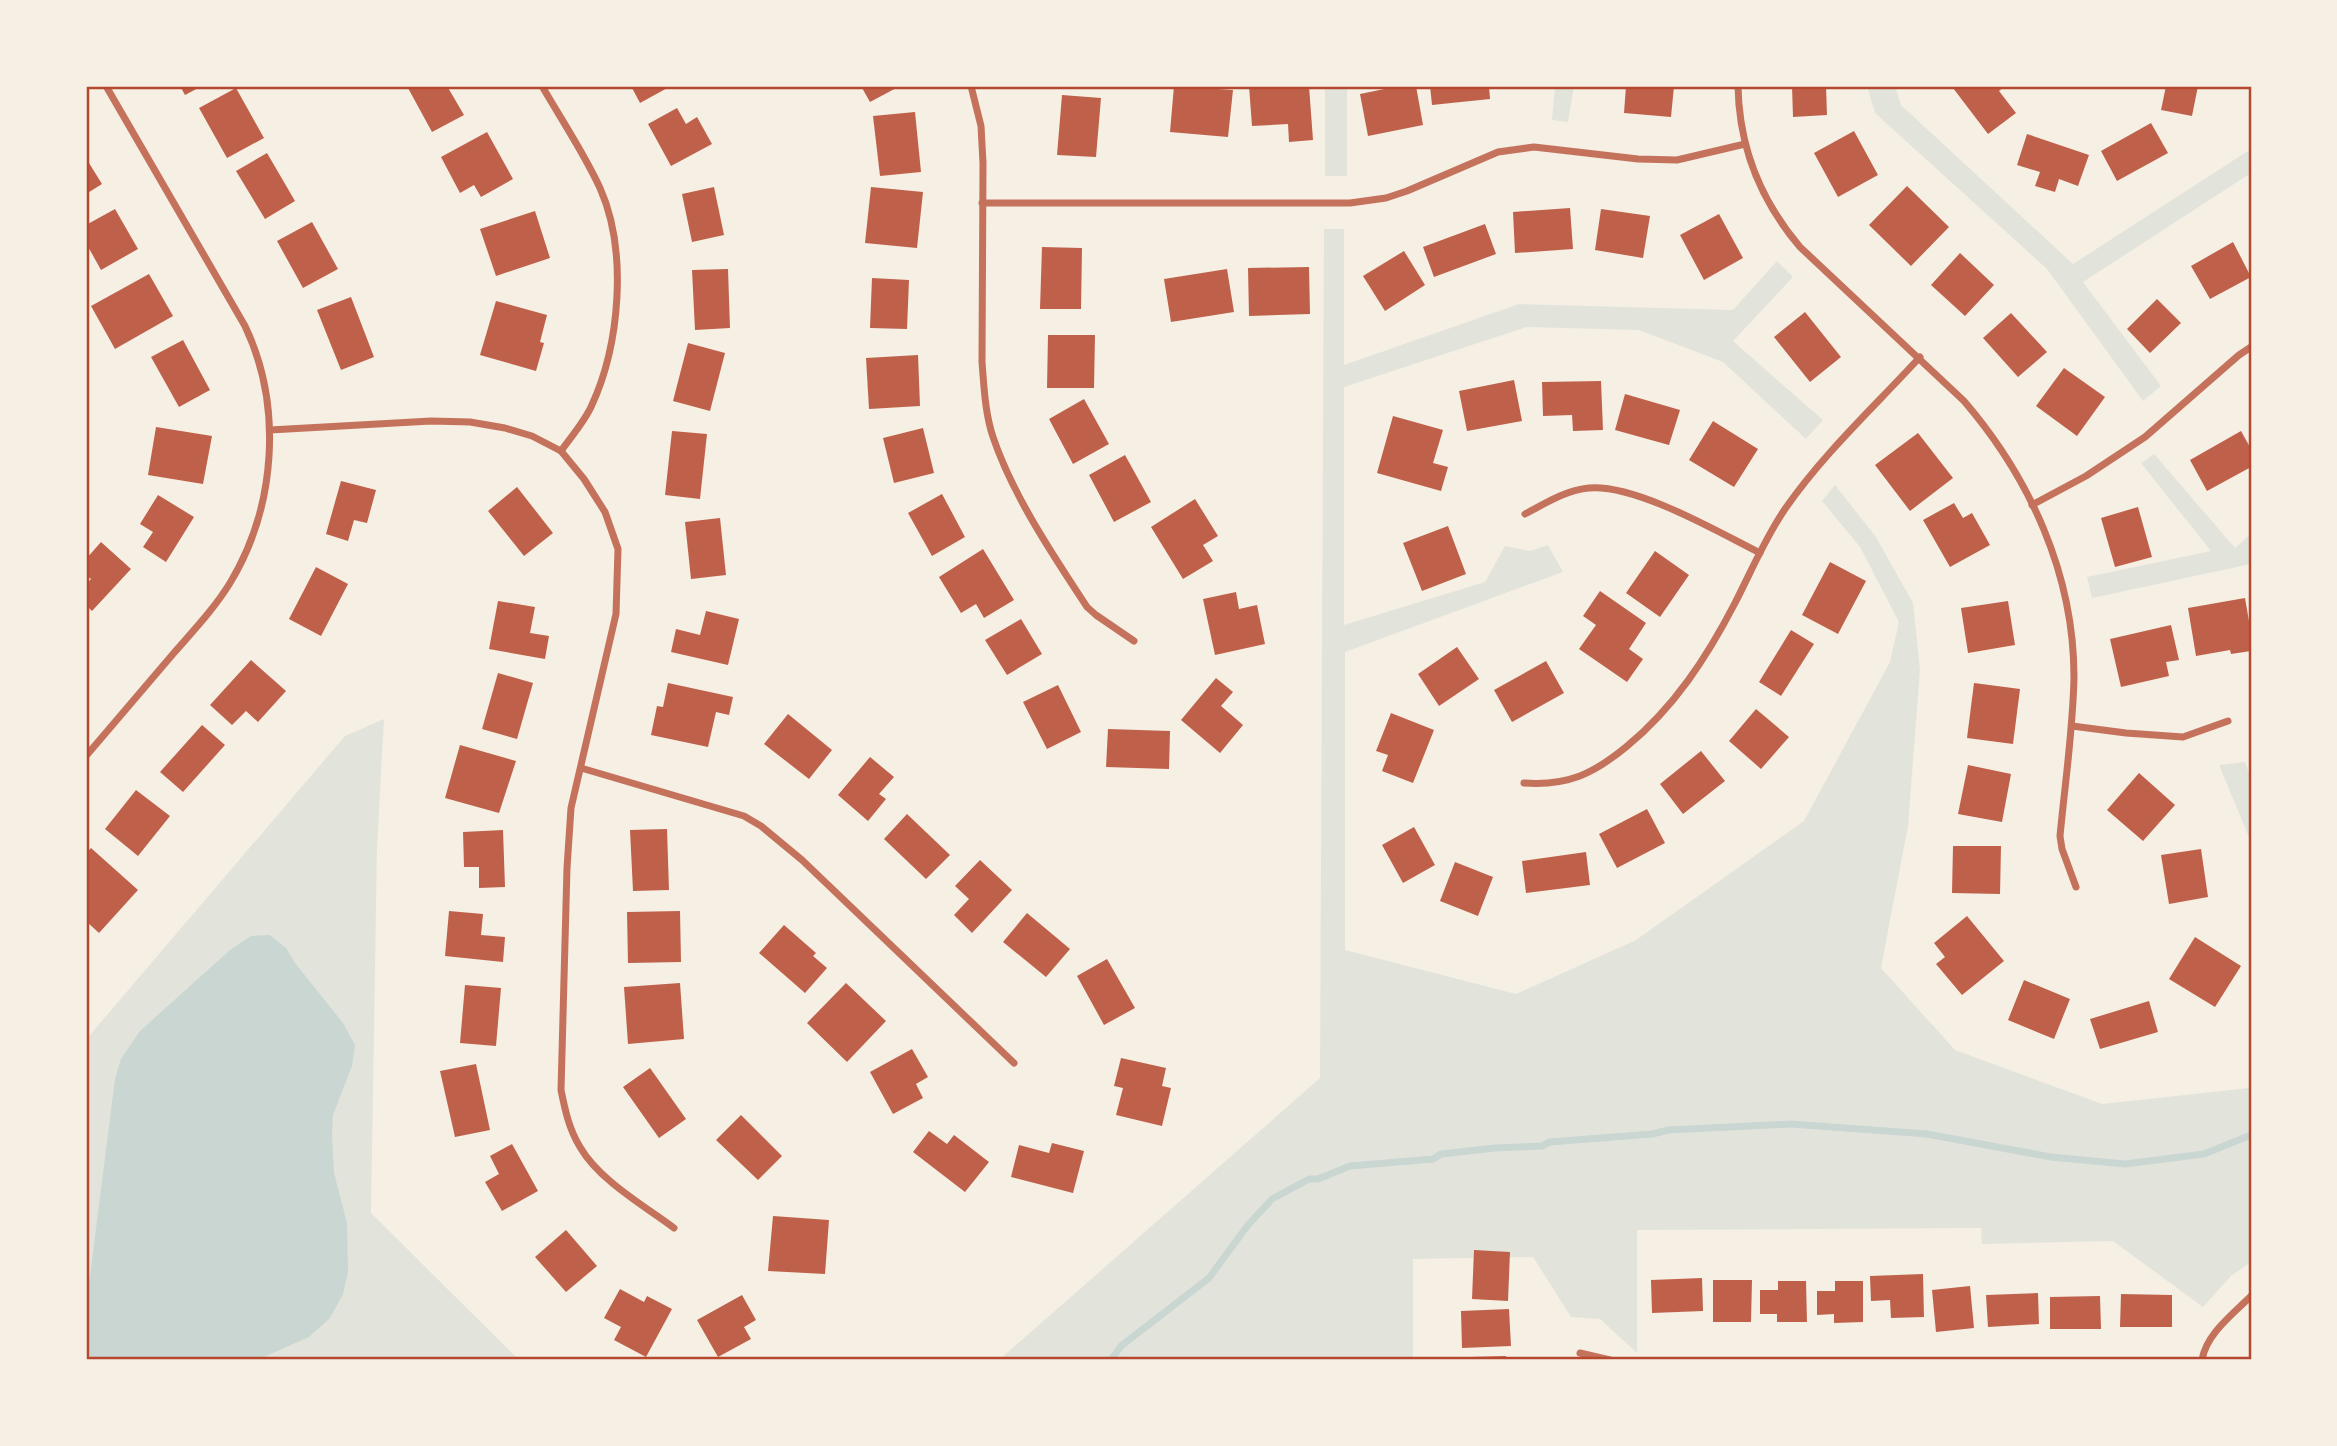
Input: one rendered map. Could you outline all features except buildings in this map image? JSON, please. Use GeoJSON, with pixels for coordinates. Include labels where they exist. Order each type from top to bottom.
{"type":"FeatureCollection","features":[{"type":"Feature","properties":{"kind":"street"},"geometry":{"type":"LineString","coordinates":[[86,756],[205,617],[229,584],[254,527],[266,484],[270,430],[265,381],[245,326],[106,86]]}},
{"type":"Feature","properties":{"kind":"street"},"geometry":{"type":"LineString","coordinates":[[542,86],[599,188],[608,210],[616,256],[617,291],[608,361],[590,408],[561,451]]}},
{"type":"Feature","properties":{"kind":"street"},"geometry":{"type":"LineString","coordinates":[[971,86],[981,126],[982,362],[992,435],[1023,500],[1087,607],[1134,641]]}},
{"type":"Feature","properties":{"kind":"street"},"geometry":{"type":"LineString","coordinates":[[1738,86],[1738,113],[1745,144],[1767,202],[1787,231],[1965,401],[2010,463],[2045,529],[2064,587],[2071,628],[2074,675],[2072,726],[2060,836],[2076,887]]}},
{"type":"Feature","properties":{"kind":"street"},"geometry":{"type":"LineString","coordinates":[[982,203],[1350,203],[1386,198],[1407,191],[1498,152],[1534,147],[1638,159],[1677,160],[1745,144]]}},
{"type":"Feature","properties":{"kind":"street"},"geometry":{"type":"LineString","coordinates":[[2032,505],[2086,476],[2144,437],[2238,355],[2251,347]]}},
{"type":"Feature","properties":{"kind":"street"},"geometry":{"type":"LineString","coordinates":[[1524,783],[1567,781],[1592,771],[1640,736],[1671,704],[1696,670],[1734,606],[1785,509],[1815,471],[1920,357]]}},
{"type":"Feature","properties":{"kind":"street"},"geometry":{"type":"LineString","coordinates":[[270,430],[431,421],[470,422],[505,428],[531,436],[561,451],[584,479],[605,512],[618,549],[616,614],[571,808],[561,1090],[567,1120],[598,1172],[674,1228]]}},
{"type":"Feature","properties":{"kind":"street"},"geometry":{"type":"LineString","coordinates":[[1525,514],[1566,492],[1590,488],[1607,489],[1635,495],[1699,522],[1760,553]]}},
{"type":"Feature","properties":{"kind":"street"},"geometry":{"type":"LineString","coordinates":[[2072,726],[2183,737],[2228,721]]}},
{"type":"Feature","properties":{"kind":"street"},"geometry":{"type":"LineString","coordinates":[[581,768],[744,816],[761,826],[802,860],[1014,1063]]}},
{"type":"Feature","properties":{"kind":"street"},"geometry":{"type":"LineString","coordinates":[[2202,1360],[2204,1349],[2211,1339],[2251,1296]]}},
{"type":"Feature","properties":{"kind":"street"},"geometry":{"type":"LineString","coordinates":[[1580,1353],[1610,1360]]}},
{"type":"Feature","properties":{"kind":"shaded area"},"geometry":{"type":"Polygon","coordinates":[[[1325,86],[1347,86],[1347,176],[1325,176],[1325,86]]]}},
{"type":"Feature","properties":{"kind":"shaded area"},"geometry":{"type":"Polygon","coordinates":[[[1555,86],[1574,86],[1568,122],[1552,120],[1555,86]]]}},
{"type":"Feature","properties":{"kind":"shaded area"},"geometry":{"type":"Polygon","coordinates":[[[1867,86],[1895,86],[1901,105],[2073,264],[2251,149],[2251,173],[2083,282],[2161,386],[2143,401],[2047,269],[1875,113],[1867,86]]]}},
{"type":"Feature","properties":{"kind":"shaded area"},"geometry":{"type":"Polygon","coordinates":[[[1324,229],[1344,229],[1344,365],[1519,304],[1733,310],[1777,261],[1793,277],[1733,341],[1823,420],[1806,439],[1723,362],[1639,330],[1527,327],[1344,387],[1344,625],[1485,582],[1505,546],[1530,551],[1548,545],[1563,572],[1345,652],[1345,950],[1516,994],[1636,940],[1804,821],[1890,662],[1899,622],[1860,547],[1822,501],[1835,485],[1876,537],[1913,603],[1920,670],[1908,826],[1881,968],[1955,1050],[2102,1104],[2249,1088],[2251,1083],[2251,1262],[2231,1276],[2203,1307],[2113,1241],[1982,1244],[1981,1228],[1637,1230],[1637,1353],[1600,1319],[1571,1317],[1533,1257],[1413,1259],[1413,1360],[999,1360],[1320,1078],[1324,229]]]}},
{"type":"Feature","properties":{"kind":"shaded area"},"geometry":{"type":"Polygon","coordinates":[[[2154,454],[2235,548],[2251,534],[2251,564],[2092,598],[2087,577],[2211,551],[2141,463],[2154,454]]]}},
{"type":"Feature","properties":{"kind":"shaded area"},"geometry":{"type":"Polygon","coordinates":[[[384,719],[377,847],[371,1213],[519,1360],[86,1360],[86,1054],[89,1036],[345,736],[384,719]]]}},
{"type":"Feature","properties":{"kind":"shaded area"},"geometry":{"type":"Polygon","coordinates":[[[2245,762],[2251,779],[2251,842],[2219,765],[2245,762]]]}},
{"type":"Feature","properties":{"kind":"shaded area"},"geometry":{"type":"Polygon","coordinates":[[[270,935],[286,948],[343,1023],[355,1045],[352,1066],[333,1115],[332,1135],[334,1173],[347,1223],[348,1272],[343,1294],[330,1318],[309,1337],[257,1360],[90,1360],[86,1315],[89,1284],[115,1079],[121,1059],[140,1031],[230,950],[251,936],[270,935]]]}},
{"type":"Feature","properties":{"kind":"waterway"},"geometry":{"type":"LineString","coordinates":[[1111,1360],[1121,1346],[1209,1278],[1248,1225],[1272,1199],[1309,1179],[1318,1179],[1350,1166],[1433,1159],[1441,1154],[1542,1146],[1550,1142],[1652,1134],[1669,1130],[1791,1124],[1927,1134],[2051,1157],[2125,1164],[2204,1154],[2251,1135]]}}]}
